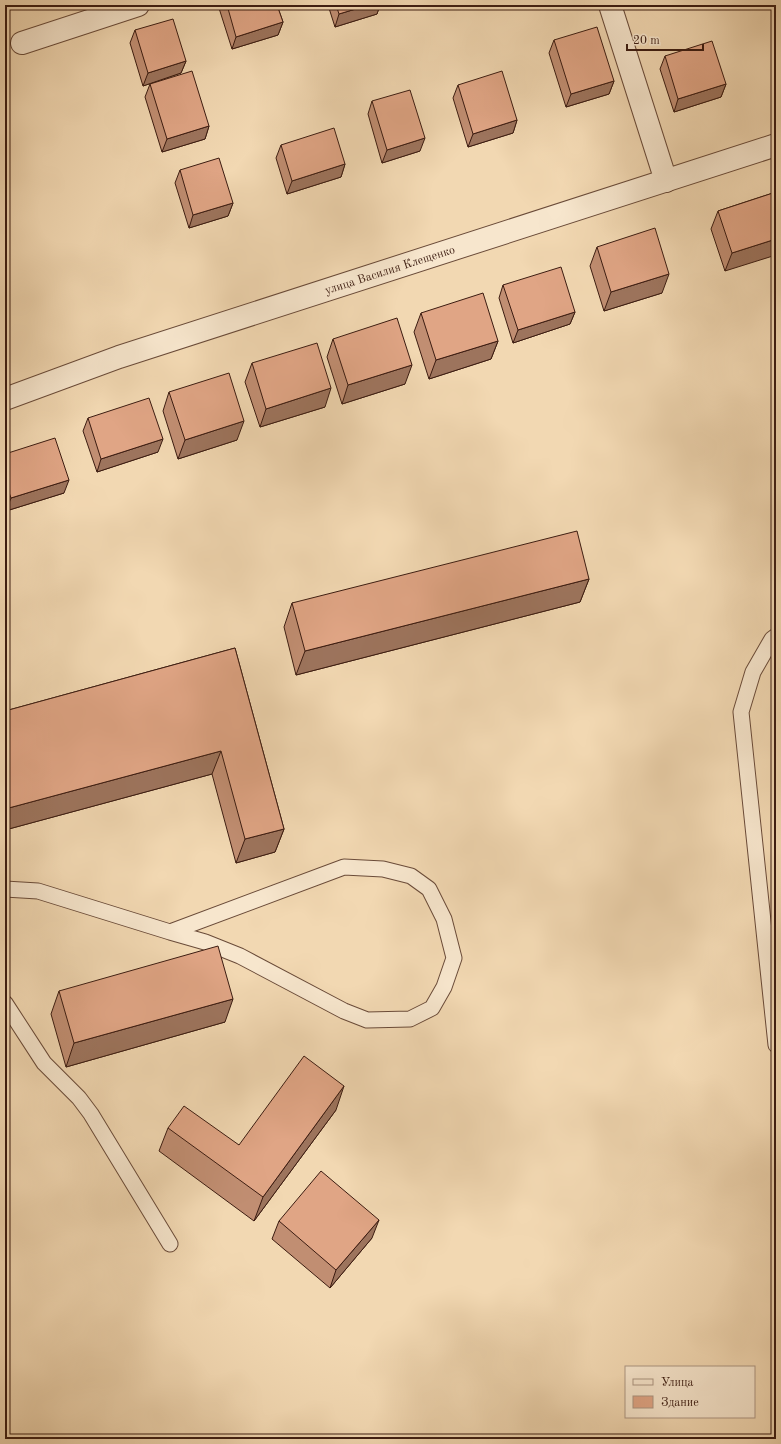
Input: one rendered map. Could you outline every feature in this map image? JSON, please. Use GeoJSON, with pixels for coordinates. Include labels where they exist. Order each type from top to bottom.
{"type":"FeatureCollection","features":[{"type":"Feature","properties":{"kind":"street"},"geometry":{"type":"LineString","coordinates":[[22,43],[138,5]]}},
{"type":"Feature","properties":{"kind":"street"},"geometry":{"type":"LineString","coordinates":[[610,5],[666,181]]}},
{"type":"Feature","properties":{"kind":"street","name":"улица Василия Клещенко"},"geometry":{"type":"LineString","coordinates":[[5,399],[119,357],[776,145]]}},
{"type":"Feature","properties":{"kind":"lane"},"geometry":{"type":"LineString","coordinates":[[776,636],[772,639],[753,672],[741,712],[776,1045]]}},
{"type":"Feature","properties":{"kind":"lane"},"geometry":{"type":"LineString","coordinates":[[5,889],[38,891],[170,932],[240,956],[344,1011],[367,1020],[410,1019],[432,1008],[444,987],[454,958],[444,919],[429,889],[411,876],[383,869],[344,867],[170,932]]}},
{"type":"Feature","properties":{"kind":"lane"},"geometry":{"type":"LineString","coordinates":[[5,1003],[44,1063],[79,1098],[91,1114],[170,1244]]}},
{"type":"Feature","properties":{"kind":"building"},"geometry":{"type":"Polygon","coordinates":[[[227,5],[277,5],[283,22],[236,37],[227,5]]]}},
{"type":"Feature","properties":{"kind":"building"},"geometry":{"type":"Polygon","coordinates":[[[336,5],[369,5],[339,14],[336,5]]]}},
{"type":"Feature","properties":{"kind":"building"},"geometry":{"type":"Polygon","coordinates":[[[173,19],[186,61],[148,73],[135,30],[173,19]]]}},
{"type":"Feature","properties":{"kind":"building"},"geometry":{"type":"Polygon","coordinates":[[[597,27],[614,81],[571,94],[554,40],[597,27]]]}},
{"type":"Feature","properties":{"kind":"building"},"geometry":{"type":"Polygon","coordinates":[[[712,41],[726,84],[678,99],[665,56],[712,41]]]}},
{"type":"Feature","properties":{"kind":"building"},"geometry":{"type":"Polygon","coordinates":[[[192,71],[209,126],[167,139],[150,84],[192,71]]]}},
{"type":"Feature","properties":{"kind":"building"},"geometry":{"type":"Polygon","coordinates":[[[502,71],[517,120],[473,134],[458,85],[502,71]]]}},
{"type":"Feature","properties":{"kind":"building"},"geometry":{"type":"Polygon","coordinates":[[[410,90],[425,138],[387,150],[372,101],[410,90]]]}},
{"type":"Feature","properties":{"kind":"building"},"geometry":{"type":"Polygon","coordinates":[[[334,128],[345,164],[292,181],[281,145],[334,128]]]}},
{"type":"Feature","properties":{"kind":"building"},"geometry":{"type":"Polygon","coordinates":[[[219,158],[233,203],[193,215],[180,170],[219,158]]]}},
{"type":"Feature","properties":{"kind":"building"},"geometry":{"type":"Polygon","coordinates":[[[776,192],[776,239],[732,253],[718,211],[776,192]]]}},
{"type":"Feature","properties":{"kind":"building"},"geometry":{"type":"Polygon","coordinates":[[[655,228],[669,274],[611,292],[597,247],[655,228]]]}},
{"type":"Feature","properties":{"kind":"building"},"geometry":{"type":"Polygon","coordinates":[[[561,267],[575,312],[518,330],[503,285],[561,267]]]}},
{"type":"Feature","properties":{"kind":"building"},"geometry":{"type":"Polygon","coordinates":[[[483,293],[498,341],[436,360],[421,313],[483,293]]]}},
{"type":"Feature","properties":{"kind":"building"},"geometry":{"type":"Polygon","coordinates":[[[397,318],[412,365],[348,385],[333,339],[397,318]]]}},
{"type":"Feature","properties":{"kind":"building"},"geometry":{"type":"Polygon","coordinates":[[[317,343],[331,388],[266,409],[252,363],[317,343]]]}},
{"type":"Feature","properties":{"kind":"building"},"geometry":{"type":"Polygon","coordinates":[[[229,373],[244,421],[185,440],[169,392],[229,373]]]}},
{"type":"Feature","properties":{"kind":"building"},"geometry":{"type":"Polygon","coordinates":[[[149,398],[163,439],[101,459],[88,418],[149,398]]]}},
{"type":"Feature","properties":{"kind":"building"},"geometry":{"type":"Polygon","coordinates":[[[55,438],[69,480],[11,498],[5,481],[5,454],[55,438]]]}},
{"type":"Feature","properties":{"kind":"building"},"geometry":{"type":"Polygon","coordinates":[[[577,531],[589,579],[305,651],[292,603],[577,531]]]}},
{"type":"Feature","properties":{"kind":"building"},"geometry":{"type":"Polygon","coordinates":[[[235,648],[284,829],[245,839],[221,751],[5,809],[5,711],[235,648]]]}},
{"type":"Feature","properties":{"kind":"building"},"geometry":{"type":"Polygon","coordinates":[[[218,946],[233,999],[74,1043],[59,991],[218,946]]]}},
{"type":"Feature","properties":{"kind":"building"},"geometry":{"type":"Polygon","coordinates":[[[304,1056],[344,1086],[263,1197],[168,1128],[184,1106],[239,1145],[304,1056]]]}},
{"type":"Feature","properties":{"kind":"building"},"geometry":{"type":"Polygon","coordinates":[[[321,1171],[379,1220],[336,1270],[279,1221],[321,1171]]]}}]}
